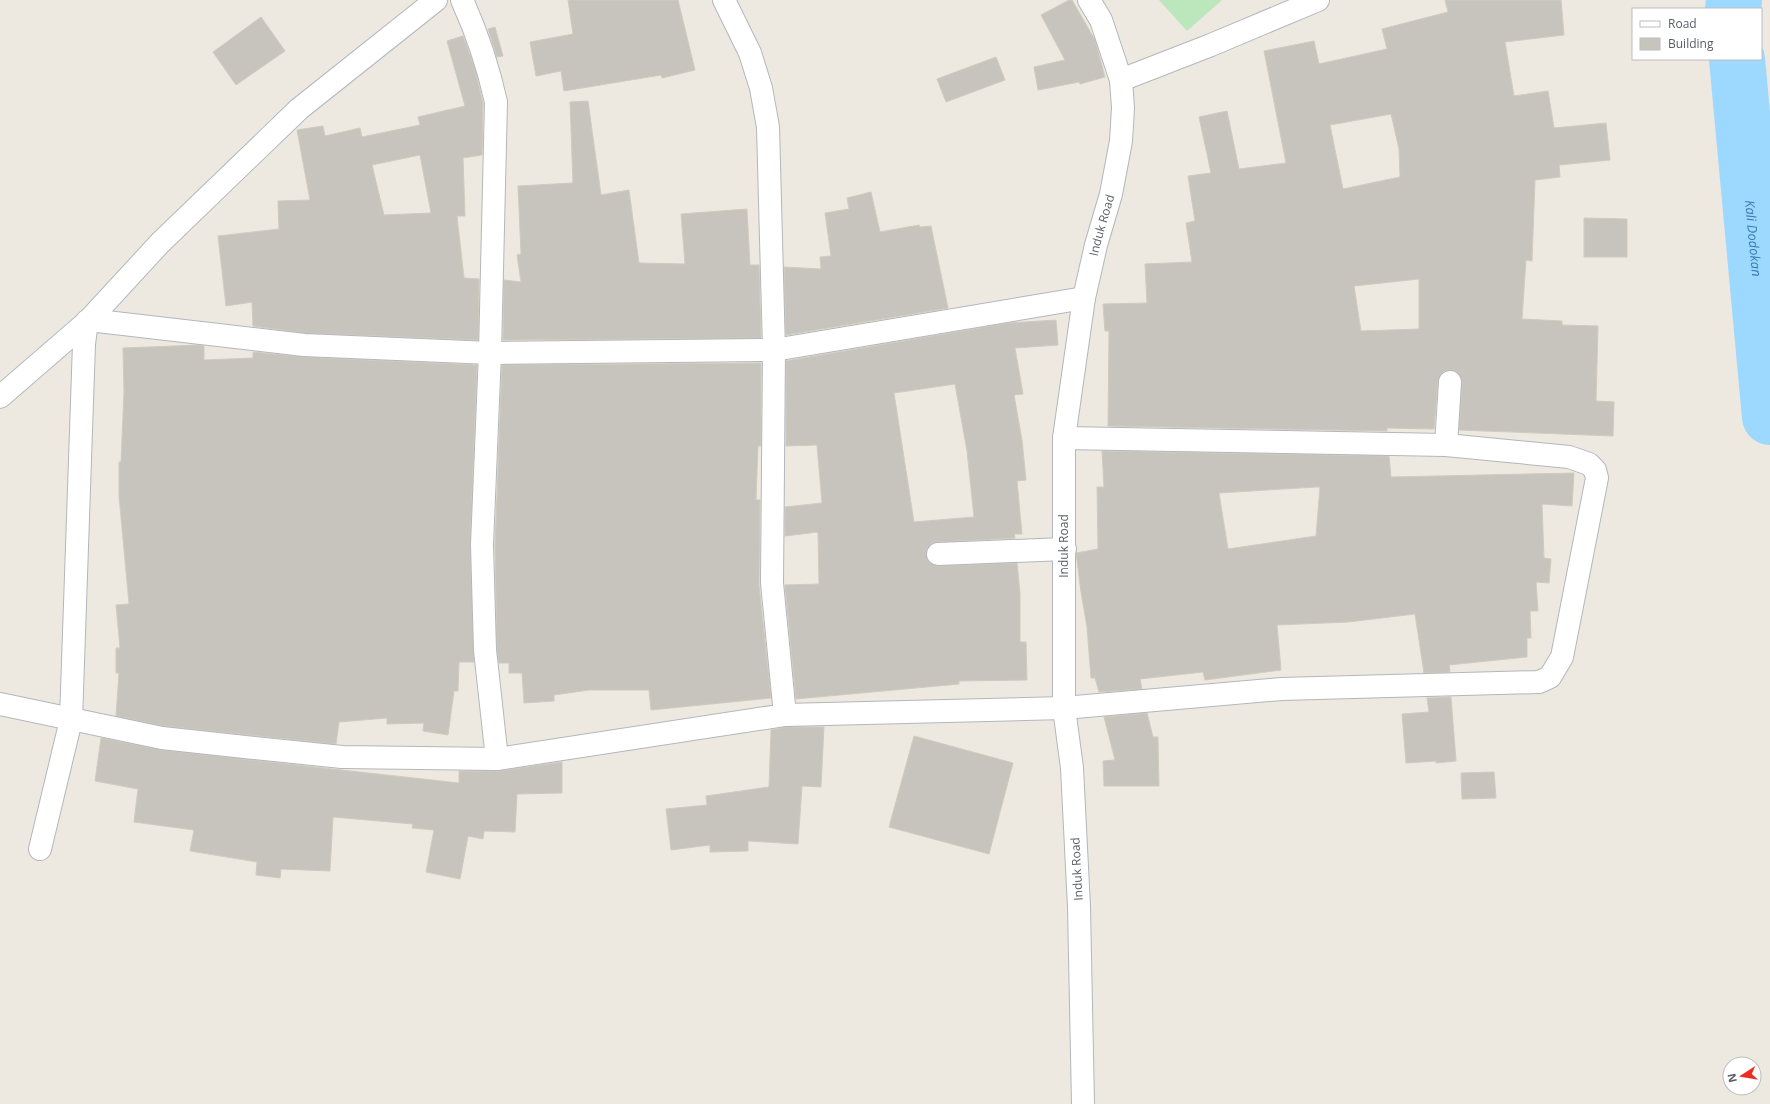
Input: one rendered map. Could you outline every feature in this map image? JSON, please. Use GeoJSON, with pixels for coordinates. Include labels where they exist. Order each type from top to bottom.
{"type":"FeatureCollection","features":[{"type":"Feature","properties":{"kind":"street"},"geometry":{"type":"LineString","coordinates":[[0,397],[88,321],[160,244],[299,109],[436,0]]}},
{"type":"Feature","properties":{"kind":"street"},"geometry":{"type":"LineString","coordinates":[[462,0],[476,29],[488,68],[496,102],[490,353],[482,545],[485,650],[496,759]]}},
{"type":"Feature","properties":{"kind":"street"},"geometry":{"type":"LineString","coordinates":[[724,0],[750,53],[761,88],[768,127],[774,350],[772,583],[785,715]]}},
{"type":"Feature","properties":{"kind":"street","name":"Induk Road"},"geometry":{"type":"LineString","coordinates":[[1083,1104],[1079,907],[1072,768],[1064,708],[1064,438],[1084,298],[1096,245],[1111,194],[1121,141],[1124,108],[1121,80],[1100,20],[1089,0]]}},
{"type":"Feature","properties":{"kind":"street"},"geometry":{"type":"LineString","coordinates":[[1121,80],[1211,45],[1318,0]]}},
{"type":"Feature","properties":{"kind":"street"},"geometry":{"type":"LineString","coordinates":[[88,321],[291,344],[490,353],[774,350],[1084,298]]}},
{"type":"Feature","properties":{"kind":"street"},"geometry":{"type":"LineString","coordinates":[[40,849],[71,720],[84,344],[88,321]]}},
{"type":"Feature","properties":{"kind":"street"},"geometry":{"type":"LineString","coordinates":[[1446,444],[1450,382]]}},
{"type":"Feature","properties":{"kind":"street"},"geometry":{"type":"LineString","coordinates":[[0,704],[162,738],[342,757],[496,759],[785,715],[1064,708],[1281,689],[1539,682],[1550,677],[1562,657],[1597,474],[1589,464],[1568,457],[1446,444],[1064,438]]}},
{"type":"Feature","properties":{"kind":"street"},"geometry":{"type":"LineString","coordinates":[[938,554],[1065,550]]}},
{"type":"Feature","properties":{"kind":"green space"},"geometry":{"type":"Polygon","coordinates":[[[1159,0],[1222,0],[1187,31],[1159,0]]]}},
{"type":"Feature","properties":{"kind":"building"},"geometry":{"type":"Polygon","coordinates":[[[568,0],[678,0],[695,70],[662,78],[661,75],[564,91],[561,71],[536,76],[530,42],[573,34],[568,0]]]}},
{"type":"Feature","properties":{"kind":"building"},"geometry":{"type":"Polygon","coordinates":[[[1069,0],[1072,0],[1095,40],[1105,77],[1080,84],[1079,82],[1038,90],[1034,67],[1065,60],[1041,15],[1069,0]]]}},
{"type":"Feature","properties":{"kind":"building"},"geometry":{"type":"Polygon","coordinates":[[[1445,0],[1561,0],[1564,35],[1505,42],[1514,96],[1548,91],[1554,128],[1606,123],[1610,160],[1559,165],[1560,177],[1535,180],[1532,261],[1526,260],[1522,319],[1562,321],[1562,325],[1598,326],[1596,401],[1614,402],[1613,436],[1459,430],[1462,382],[1461,377],[1457,372],[1450,370],[1444,371],[1440,375],[1438,381],[1434,429],[1387,428],[1387,431],[1108,426],[1109,331],[1105,331],[1103,304],[1147,303],[1145,264],[1192,262],[1186,223],[1195,221],[1188,176],[1211,173],[1199,117],[1227,111],[1239,169],[1286,163],[1264,51],[1314,41],[1319,64],[1387,49],[1382,29],[1448,12],[1445,0]],[[1391,114],[1330,125],[1343,189],[1400,177],[1399,149],[1391,114]],[[1419,279],[1354,286],[1361,331],[1419,329],[1419,279]]]}},
{"type":"Feature","properties":{"kind":"building"},"geometry":{"type":"Polygon","coordinates":[[[261,17],[285,51],[236,85],[213,52],[261,17]]]}},
{"type":"Feature","properties":{"kind":"building"},"geometry":{"type":"Polygon","coordinates":[[[495,27],[503,56],[497,57],[488,29],[495,27]]]}},
{"type":"Feature","properties":{"kind":"building"},"geometry":{"type":"Polygon","coordinates":[[[463,36],[474,66],[483,103],[482,155],[463,158],[465,216],[457,216],[464,278],[479,279],[478,340],[305,333],[253,326],[252,302],[226,306],[218,236],[279,229],[278,201],[310,200],[297,130],[323,126],[325,136],[360,128],[362,137],[420,125],[418,117],[465,106],[447,41],[463,36]],[[420,155],[372,165],[384,215],[431,213],[420,155]]]}},
{"type":"Feature","properties":{"kind":"building"},"geometry":{"type":"Polygon","coordinates":[[[996,57],[1005,80],[946,102],[937,79],[996,57]]]}},
{"type":"Feature","properties":{"kind":"building"},"geometry":{"type":"Polygon","coordinates":[[[588,101],[601,195],[629,190],[639,263],[685,264],[681,214],[747,209],[750,265],[759,265],[761,338],[503,340],[504,280],[521,282],[517,255],[521,254],[518,186],[573,183],[570,102],[588,101]]]}},
{"type":"Feature","properties":{"kind":"building"},"geometry":{"type":"Polygon","coordinates":[[[871,192],[880,232],[919,225],[920,227],[931,226],[948,308],[786,335],[784,267],[821,269],[820,257],[831,256],[825,213],[849,209],[847,198],[871,192]]]}},
{"type":"Feature","properties":{"kind":"building"},"geometry":{"type":"Polygon","coordinates":[[[1584,218],[1627,219],[1627,257],[1584,257],[1584,218]]]}},
{"type":"Feature","properties":{"kind":"building"},"geometry":{"type":"Polygon","coordinates":[[[1056,320],[1058,345],[1015,348],[1023,394],[1014,395],[1022,440],[1026,480],[1017,481],[1022,534],[1014,534],[1015,538],[932,543],[927,548],[926,554],[928,561],[933,565],[938,566],[1017,563],[1020,593],[1020,642],[1026,642],[1027,680],[959,681],[959,684],[796,699],[785,585],[819,584],[818,532],[785,536],[785,507],[822,503],[817,445],[786,446],[786,361],[1009,323],[1056,320]],[[955,384],[894,393],[914,522],[974,517],[967,451],[955,384]]]}},
{"type":"Feature","properties":{"kind":"building"},"geometry":{"type":"Polygon","coordinates":[[[204,346],[204,360],[253,358],[253,352],[303,357],[477,365],[470,545],[474,662],[459,662],[458,691],[454,691],[448,735],[423,731],[424,723],[387,724],[387,718],[339,722],[336,744],[164,726],[116,716],[119,673],[116,673],[116,648],[120,648],[116,605],[129,604],[119,496],[119,462],[121,462],[124,392],[123,348],[204,346]]]}},
{"type":"Feature","properties":{"kind":"building"},"geometry":{"type":"Polygon","coordinates":[[[761,363],[761,446],[758,446],[756,500],[760,500],[759,585],[771,698],[651,710],[649,690],[589,690],[554,695],[554,701],[524,703],[522,673],[509,673],[509,663],[499,663],[497,649],[495,545],[502,365],[761,363]]]}},
{"type":"Feature","properties":{"kind":"building"},"geometry":{"type":"Polygon","coordinates":[[[1102,451],[1389,456],[1391,477],[1574,473],[1572,506],[1542,504],[1544,558],[1551,559],[1549,583],[1536,582],[1538,611],[1530,611],[1531,638],[1527,638],[1527,657],[1449,665],[1450,672],[1424,673],[1415,614],[1348,622],[1277,625],[1281,670],[1205,680],[1203,672],[1140,679],[1142,689],[1099,692],[1095,678],[1091,678],[1087,627],[1076,553],[1098,549],[1097,487],[1104,487],[1102,451]],[[1320,487],[1219,493],[1228,549],[1316,536],[1320,487]]]}},
{"type":"Feature","properties":{"kind":"building"},"geometry":{"type":"Polygon","coordinates":[[[1451,697],[1456,761],[1406,763],[1402,714],[1429,712],[1427,698],[1451,697]]]}},
{"type":"Feature","properties":{"kind":"building"},"geometry":{"type":"Polygon","coordinates":[[[1147,713],[1153,737],[1158,737],[1159,786],[1104,786],[1103,761],[1115,760],[1104,717],[1147,713]]]}},
{"type":"Feature","properties":{"kind":"building"},"geometry":{"type":"Polygon","coordinates":[[[786,727],[824,727],[821,787],[802,786],[798,844],[748,841],[748,851],[710,852],[710,845],[671,850],[666,809],[707,805],[706,796],[769,787],[771,730],[786,727]]]}},
{"type":"Feature","properties":{"kind":"building"},"geometry":{"type":"Polygon","coordinates":[[[914,736],[1013,763],[989,854],[889,827],[914,736]]]}},
{"type":"Feature","properties":{"kind":"building"},"geometry":{"type":"Polygon","coordinates":[[[101,738],[161,750],[459,783],[459,771],[499,771],[562,762],[562,793],[517,794],[515,832],[484,831],[483,839],[468,836],[460,879],[426,872],[434,830],[412,828],[413,824],[333,817],[330,871],[281,869],[280,878],[256,875],[257,862],[190,851],[194,830],[134,822],[138,789],[95,781],[101,738]]]}},
{"type":"Feature","properties":{"kind":"building"},"geometry":{"type":"Polygon","coordinates":[[[1494,772],[1496,798],[1462,799],[1461,773],[1494,772]]]}},
{"type":"Feature","properties":{"kind":"waterway","name":"Kali Dodokan"},"geometry":{"type":"LineString","coordinates":[[1733,8],[1734,0]]}},
{"type":"Feature","properties":{"kind":"waterway","name":"Kali Dodokan"},"geometry":{"type":"LineString","coordinates":[[1737,60],[1770,417]]}}]}
